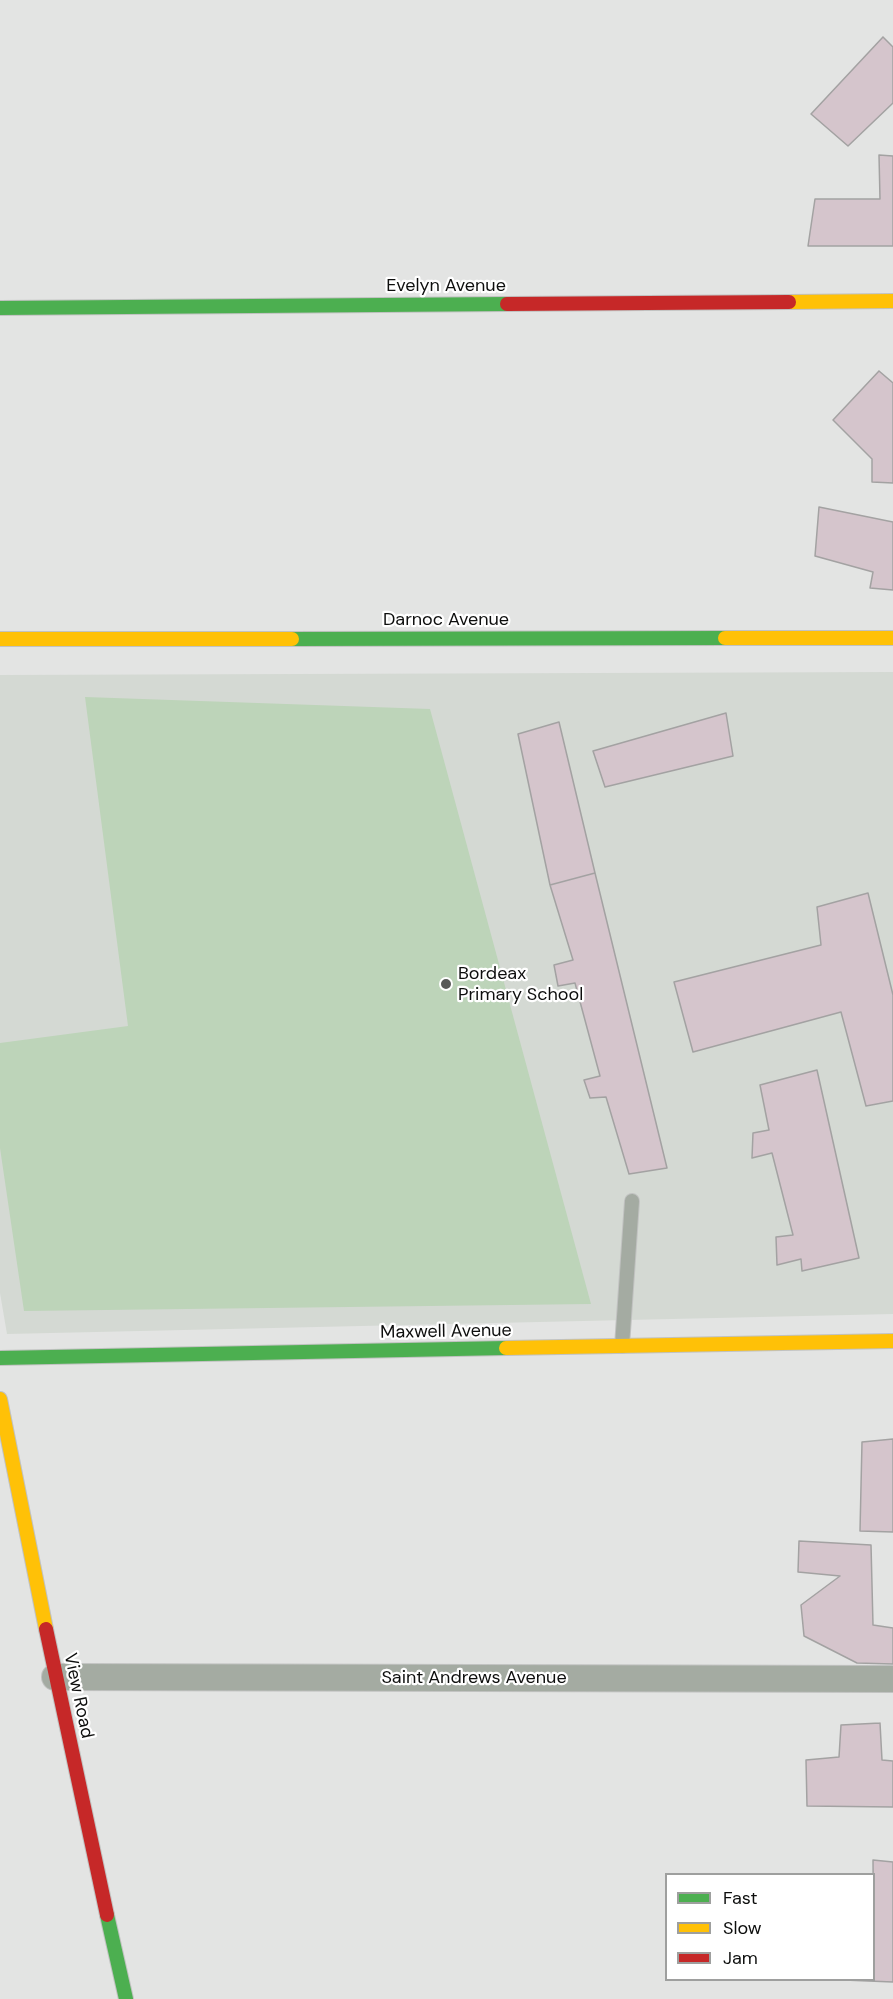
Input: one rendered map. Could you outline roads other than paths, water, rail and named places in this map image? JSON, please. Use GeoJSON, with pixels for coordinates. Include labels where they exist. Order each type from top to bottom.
{"type":"FeatureCollection","features":[{"type":"Feature","properties":{"kind":"street","name":"Evelyn Avenue"},"geometry":{"type":"LineString","coordinates":[[0,308],[893,301]]}},
{"type":"Feature","properties":{"kind":"street","name":"Darnoc Avenue"},"geometry":{"type":"LineString","coordinates":[[0,639],[893,638]]}},
{"type":"Feature","properties":{"kind":"street","name":"Maxwell Avenue"},"geometry":{"type":"LineString","coordinates":[[0,1358],[893,1341]]}},
{"type":"Feature","properties":{"kind":"street","name":"View Road"},"geometry":{"type":"LineString","coordinates":[[0,1399],[55,1677],[126,1999]]}},
{"type":"Feature","properties":{"kind":"street","name":"Saint Andrews Avenue"},"geometry":{"type":"LineString","coordinates":[[55,1677],[893,1679]]}},
{"type":"Feature","properties":{"kind":"lane"},"geometry":{"type":"LineString","coordinates":[[622,1346],[632,1201]]}},
{"type":"Feature","properties":{"kind":"place","name":"Bordeax Primary School"},"geometry":{"type":"Point","coordinates":[446,984]}}]}
